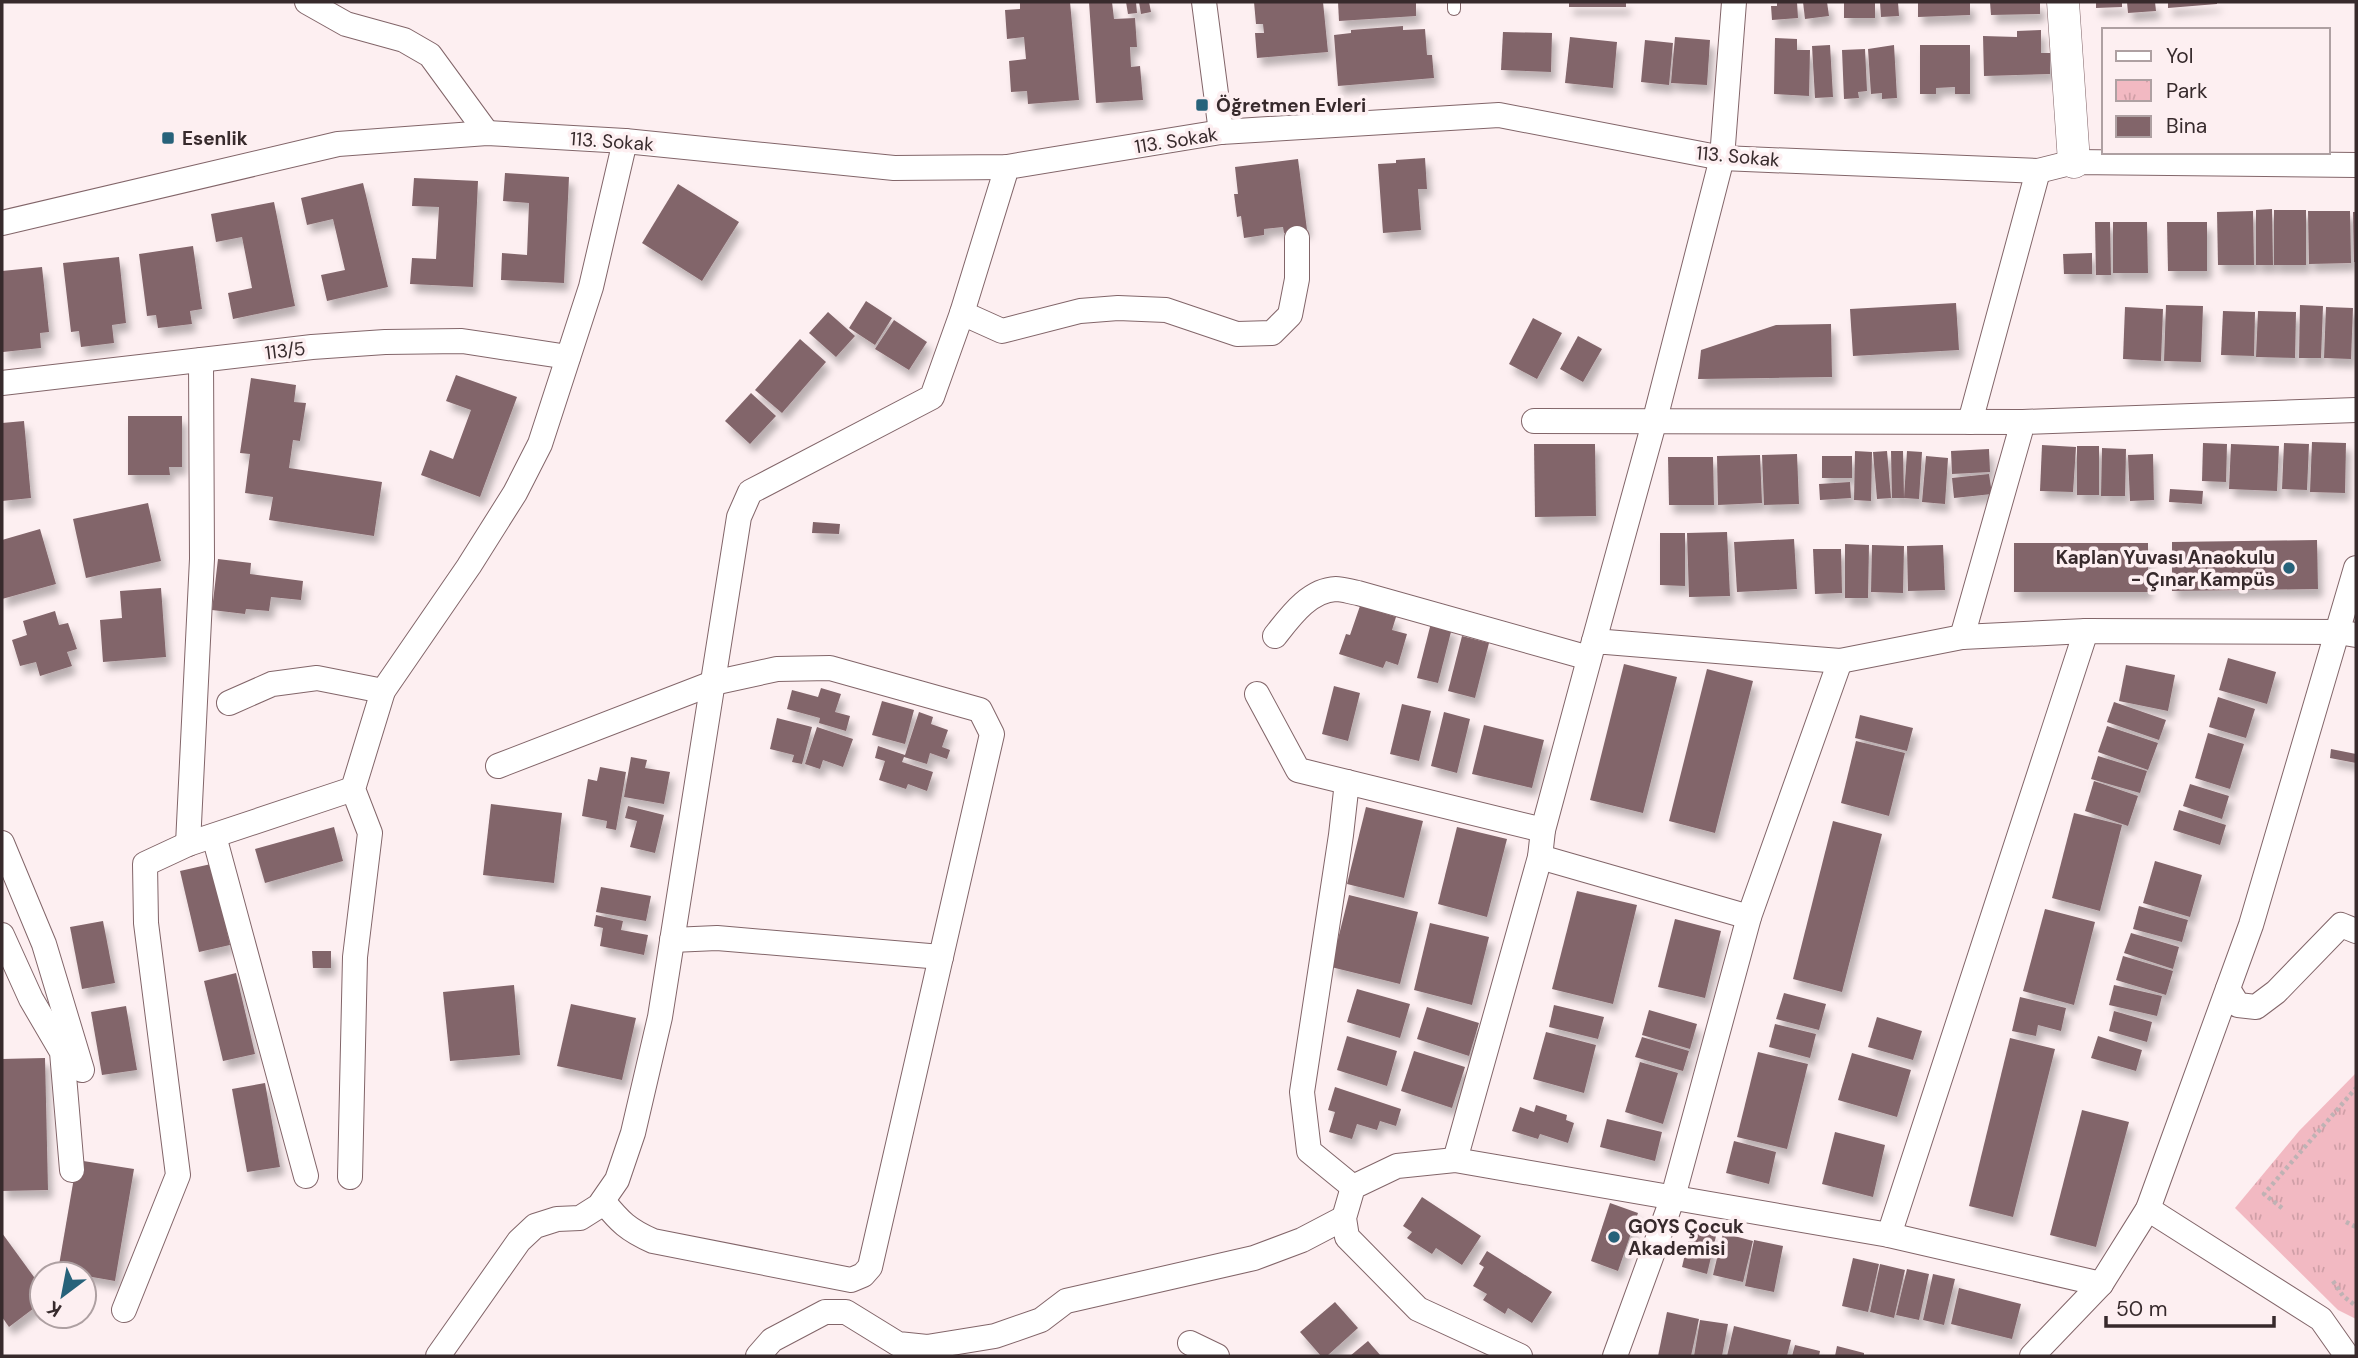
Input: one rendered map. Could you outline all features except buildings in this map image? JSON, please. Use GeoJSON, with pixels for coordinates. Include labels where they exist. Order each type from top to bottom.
{"type":"FeatureCollection","features":[{"type":"Feature","properties":{"kind":"street"},"geometry":{"type":"LineString","coordinates":[[307,2],[346,24],[404,40],[430,55],[486,132]]}},
{"type":"Feature","properties":{"kind":"street"},"geometry":{"type":"LineString","coordinates":[[1204,2],[1221,132]]}},
{"type":"Feature","properties":{"kind":"street"},"geometry":{"type":"LineString","coordinates":[[1455,1160],[1540,857],[1543,830],[1654,423],[1722,158],[1734,2]]}},
{"type":"Feature","properties":{"kind":"street"},"geometry":{"type":"LineString","coordinates":[[2063,2],[2074,162]]}},
{"type":"Feature","properties":{"kind":"street","name":"113. Sokak"},"geometry":{"type":"LineString","coordinates":[[2,223],[338,144],[486,132],[625,141],[894,167],[1007,167],[1221,132],[1499,115],[1722,158],[2038,171],[2074,162],[2356,165]]}},
{"type":"Feature","properties":{"kind":"street"},"geometry":{"type":"LineString","coordinates":[[350,1177],[355,957],[370,833],[353,789],[383,691],[469,566],[515,493],[540,444],[591,287],[625,141]]}},
{"type":"Feature","properties":{"kind":"street"},"geometry":{"type":"LineString","coordinates":[[438,1356],[519,1241],[536,1226],[557,1219],[580,1218],[599,1206],[617,1180],[634,1133],[660,1017],[739,517],[750,492],[932,397],[1007,167]]}},
{"type":"Feature","properties":{"kind":"street"},"geometry":{"type":"LineString","coordinates":[[1970,422],[2038,171]]}},
{"type":"Feature","properties":{"kind":"street"},"geometry":{"type":"LineString","coordinates":[[961,313],[1002,331],[1080,311],[1118,308],[1166,310],[1237,334],[1272,332],[1290,315],[1297,279],[1297,238]]}},
{"type":"Feature","properties":{"kind":"street","name":"113/5"},"geometry":{"type":"LineString","coordinates":[[2,383],[312,347],[385,342],[462,341],[568,356]]}},
{"type":"Feature","properties":{"kind":"street"},"geometry":{"type":"LineString","coordinates":[[188,844],[202,559],[201,360]]}},
{"type":"Feature","properties":{"kind":"street"},"geometry":{"type":"LineString","coordinates":[[1534,421],[2023,422],[2356,410]]}},
{"type":"Feature","properties":{"kind":"street"},"geometry":{"type":"LineString","coordinates":[[1962,638],[2023,422]]}},
{"type":"Feature","properties":{"kind":"street"},"geometry":{"type":"LineString","coordinates":[[2032,1356],[2101,1284],[2148,1209],[2251,925],[2347,634],[2356,568]]}},
{"type":"Feature","properties":{"kind":"street"},"geometry":{"type":"LineString","coordinates":[[1275,636],[1292,615],[1314,595],[1334,589],[1591,649],[1840,661],[1962,638],[2086,631],[2347,634]]}},
{"type":"Feature","properties":{"kind":"street"},"geometry":{"type":"LineString","coordinates":[[1889,1235],[2086,631]]}},
{"type":"Feature","properties":{"kind":"street"},"geometry":{"type":"LineString","coordinates":[[1615,1356],[1674,1196],[1749,917],[1840,661]]}},
{"type":"Feature","properties":{"kind":"street"},"geometry":{"type":"LineString","coordinates":[[498,766],[713,683],[777,669],[830,668],[980,710],[992,734],[870,1267],[849,1296],[772,1340],[758,1356]]}},
{"type":"Feature","properties":{"kind":"street"},"geometry":{"type":"LineString","coordinates":[[229,704],[272,684],[317,678],[383,691]]}},
{"type":"Feature","properties":{"kind":"street"},"geometry":{"type":"LineString","coordinates":[[1256,694],[1298,770],[1543,830]]}},
{"type":"Feature","properties":{"kind":"street"},"geometry":{"type":"LineString","coordinates":[[1347,782],[1302,1093],[1309,1151],[1353,1187]]}},
{"type":"Feature","properties":{"kind":"street"},"geometry":{"type":"LineString","coordinates":[[124,1310],[178,1175],[146,922],[145,864],[188,844],[353,789]]}},
{"type":"Feature","properties":{"kind":"street"},"geometry":{"type":"LineString","coordinates":[[214,836],[306,1176]]}},
{"type":"Feature","properties":{"kind":"street"},"geometry":{"type":"LineString","coordinates":[[2,843],[44,944],[82,1070]]}},
{"type":"Feature","properties":{"kind":"street"},"geometry":{"type":"LineString","coordinates":[[1540,857],[1749,917]]}},
{"type":"Feature","properties":{"kind":"street"},"geometry":{"type":"LineString","coordinates":[[2228,989],[2238,1005],[2256,1007],[2276,992],[2341,925],[2356,931]]}},
{"type":"Feature","properties":{"kind":"street"},"geometry":{"type":"LineString","coordinates":[[2,935],[31,999],[62,1052],[72,1170]]}},
{"type":"Feature","properties":{"kind":"street"},"geometry":{"type":"LineString","coordinates":[[672,940],[717,938],[941,957]]}},
{"type":"Feature","properties":{"kind":"street"},"geometry":{"type":"LineString","coordinates":[[1520,1356],[1418,1310],[1347,1237],[1344,1218],[1353,1187],[1397,1166],[1455,1160],[1889,1235],[2101,1284]]}},
{"type":"Feature","properties":{"kind":"street"},"geometry":{"type":"LineString","coordinates":[[603,1201],[630,1231],[653,1241],[849,1296],[898,1344],[927,1347],[995,1336],[1041,1320],[1066,1301],[1254,1258],[1302,1240],[1344,1218]]}},
{"type":"Feature","properties":{"kind":"street"},"geometry":{"type":"LineString","coordinates":[[2148,1209],[2321,1319],[2347,1356]]}},
{"type":"Feature","properties":{"kind":"street"},"geometry":{"type":"LineString","coordinates":[[1191,1343],[1217,1356]]}},
{"type":"Feature","properties":{"kind":"path"},"geometry":{"type":"LineString","coordinates":[[2282,1208],[2264,1194],[2356,1088]]}},
{"type":"Feature","properties":{"kind":"path"},"geometry":{"type":"LineString","coordinates":[[2346,1222],[2356,1227]]}},
{"type":"Feature","properties":{"kind":"path"},"geometry":{"type":"LineString","coordinates":[[2333,1281],[2343,1296],[2356,1306]]}},
{"type":"Feature","properties":{"kind":"green space"},"geometry":{"type":"Polygon","coordinates":[[[2356,1073],[2356,1319],[2338,1310],[2235,1208],[2299,1131],[2356,1073]]]}},
{"type":"Feature","properties":{"kind":"place","name":"Öğretmen Evleri"},"geometry":{"type":"Point","coordinates":[1202,105]}},
{"type":"Feature","properties":{"kind":"place","name":"Esenlik"},"geometry":{"type":"Point","coordinates":[168,138]}},
{"type":"Feature","properties":{"kind":"place","name":"Kaplan Yuvası Anaokulu - Çınar Kampüs"},"geometry":{"type":"Point","coordinates":[2289,568]}},
{"type":"Feature","properties":{"kind":"place","name":"GOYS Çocuk Akademisi"},"geometry":{"type":"Point","coordinates":[1614,1237]}}]}
